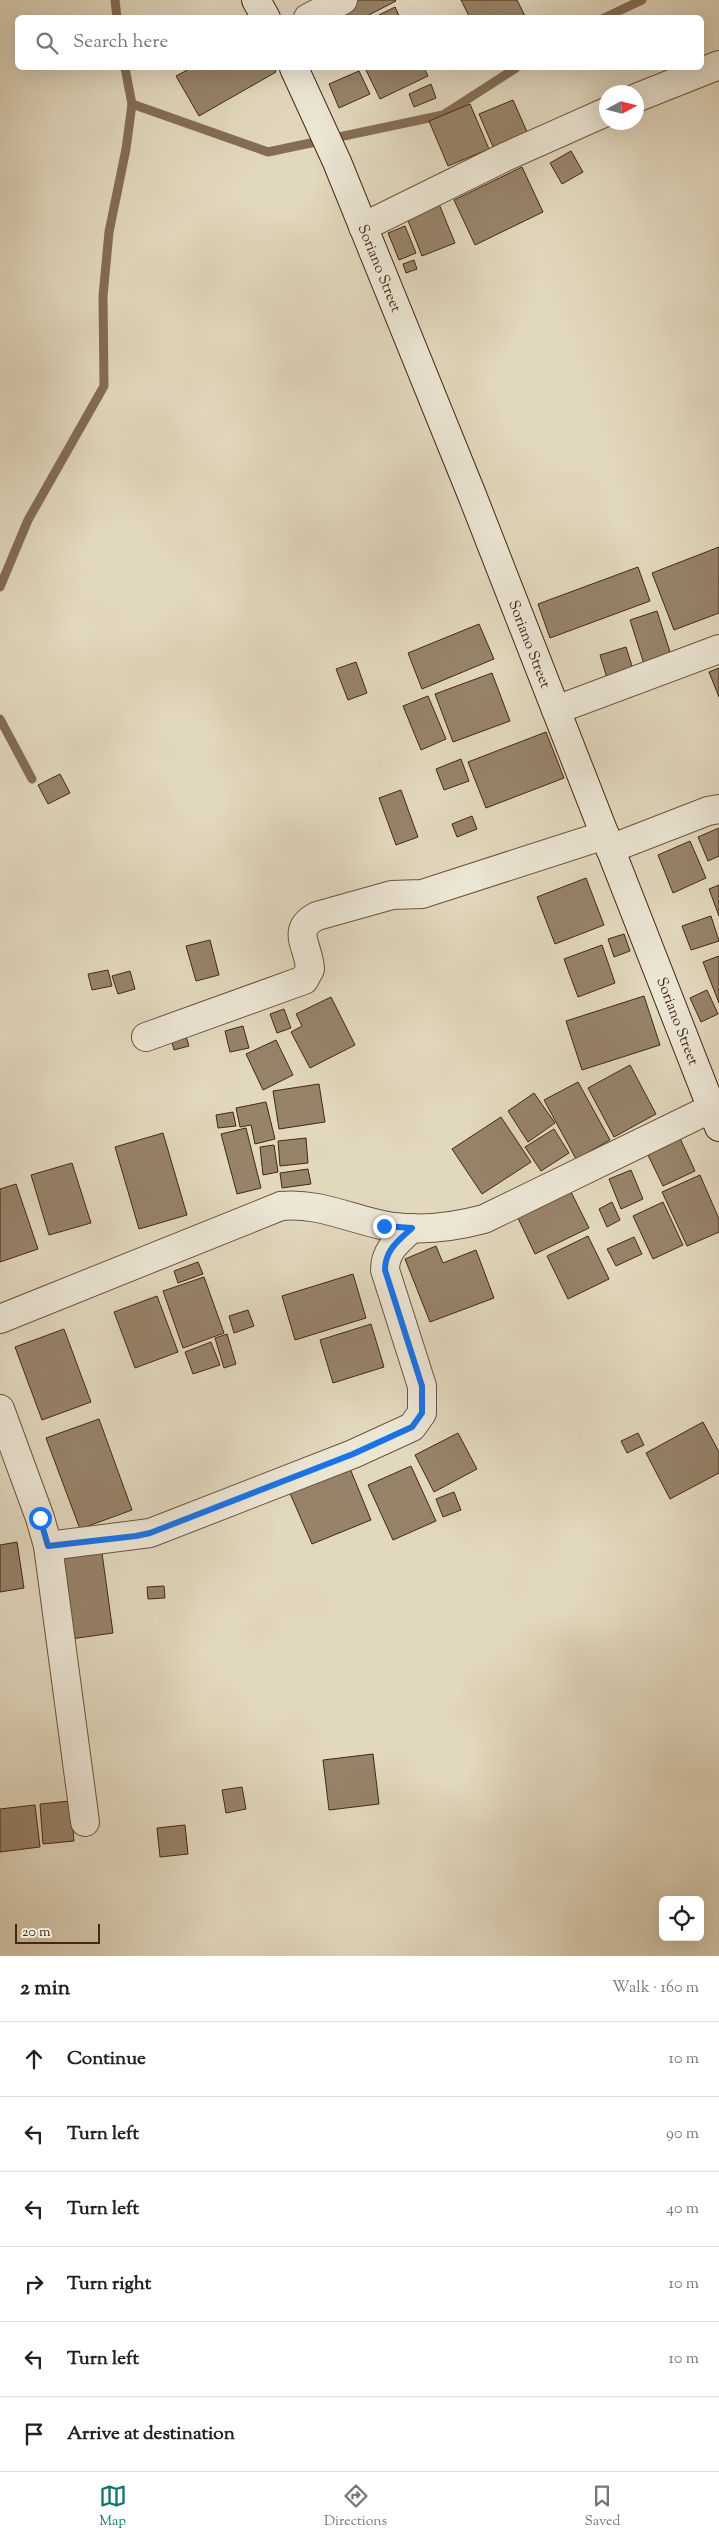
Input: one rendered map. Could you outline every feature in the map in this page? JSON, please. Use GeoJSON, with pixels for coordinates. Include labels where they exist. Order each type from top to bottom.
{"type":"FeatureCollection","features":[{"type":"Feature","properties":{"kind":"street"},"geometry":{"type":"LineString","coordinates":[[256,0],[264,15]]}},
{"type":"Feature","properties":{"kind":"street"},"geometry":{"type":"LineString","coordinates":[[314,15],[343,0]]}},
{"type":"Feature","properties":{"kind":"street"},"geometry":{"type":"LineString","coordinates":[[644,95],[719,65]]}},
{"type":"Feature","properties":{"kind":"street","name":"Soriano Street"},"geometry":{"type":"LineString","coordinates":[[295,70],[317,114],[337,162],[556,710],[715,1118]]}},
{"type":"Feature","properties":{"kind":"street"},"geometry":{"type":"LineString","coordinates":[[363,227],[504,158],[599,115]]}},
{"type":"Feature","properties":{"kind":"street"},"geometry":{"type":"LineString","coordinates":[[556,710],[719,649]]}},
{"type":"Feature","properties":{"kind":"street"},"geometry":{"type":"LineString","coordinates":[[146,1037],[304,980],[310,969],[302,935],[303,927],[308,921],[317,916],[383,897],[422,894],[719,809]]}},
{"type":"Feature","properties":{"kind":"street"},"geometry":{"type":"LineString","coordinates":[[0,1319],[281,1206],[312,1206],[384,1226],[412,1228],[448,1228],[484,1219],[715,1118]]}},
{"type":"Feature","properties":{"kind":"street"},"geometry":{"type":"LineString","coordinates":[[48,1546],[150,1533],[353,1454],[412,1427],[422,1413],[422,1386],[385,1270],[385,1259],[389,1250],[412,1228]]}},
{"type":"Feature","properties":{"kind":"street"},"geometry":{"type":"LineString","coordinates":[[0,1409],[40,1518],[48,1546],[86,1822]]}},
{"type":"Feature","properties":{"kind":"building"},"geometry":{"type":"Polygon","coordinates":[[[357,0],[396,1],[369,15],[336,15],[334,12],[357,0]]]}},
{"type":"Feature","properties":{"kind":"building"},"geometry":{"type":"Polygon","coordinates":[[[461,0],[517,0],[524,15],[468,15],[461,0]]]}},
{"type":"Feature","properties":{"kind":"building"},"geometry":{"type":"Polygon","coordinates":[[[395,7],[399,15],[379,15],[395,7]]]}},
{"type":"Feature","properties":{"kind":"building"},"geometry":{"type":"Polygon","coordinates":[[[187,70],[275,70],[276,72],[199,116],[176,76],[187,70]]]}},
{"type":"Feature","properties":{"kind":"building"},"geometry":{"type":"Polygon","coordinates":[[[366,70],[425,70],[428,76],[380,99],[366,70]]]}},
{"type":"Feature","properties":{"kind":"building"},"geometry":{"type":"Polygon","coordinates":[[[359,71],[370,94],[339,108],[329,84],[359,71]]]}},
{"type":"Feature","properties":{"kind":"building"},"geometry":{"type":"Polygon","coordinates":[[[431,84],[436,98],[414,107],[409,94],[431,84]]]}},
{"type":"Feature","properties":{"kind":"building"},"geometry":{"type":"Polygon","coordinates":[[[513,100],[528,134],[494,149],[479,114],[513,100]]]}},
{"type":"Feature","properties":{"kind":"building"},"geometry":{"type":"Polygon","coordinates":[[[470,104],[489,149],[448,166],[429,121],[470,104]]]}},
{"type":"Feature","properties":{"kind":"building"},"geometry":{"type":"Polygon","coordinates":[[[571,151],[583,172],[562,184],[550,163],[571,151]]]}},
{"type":"Feature","properties":{"kind":"building"},"geometry":{"type":"Polygon","coordinates":[[[522,167],[543,212],[475,245],[454,200],[522,167]]]}},
{"type":"Feature","properties":{"kind":"building"},"geometry":{"type":"Polygon","coordinates":[[[439,204],[455,243],[422,256],[407,218],[439,204]]]}},
{"type":"Feature","properties":{"kind":"building"},"geometry":{"type":"Polygon","coordinates":[[[405,226],[416,253],[399,260],[388,233],[405,226]]]}},
{"type":"Feature","properties":{"kind":"building"},"geometry":{"type":"Polygon","coordinates":[[[414,260],[417,269],[406,273],[403,264],[414,260]]]}},
{"type":"Feature","properties":{"kind":"building"},"geometry":{"type":"Polygon","coordinates":[[[719,547],[719,613],[674,630],[652,573],[719,547]]]}},
{"type":"Feature","properties":{"kind":"building"},"geometry":{"type":"Polygon","coordinates":[[[638,567],[650,601],[550,638],[538,604],[638,567]]]}},
{"type":"Feature","properties":{"kind":"building"},"geometry":{"type":"Polygon","coordinates":[[[657,611],[671,655],[644,664],[630,620],[657,611]]]}},
{"type":"Feature","properties":{"kind":"building"},"geometry":{"type":"Polygon","coordinates":[[[479,624],[494,659],[422,689],[408,653],[479,624]]]}},
{"type":"Feature","properties":{"kind":"building"},"geometry":{"type":"Polygon","coordinates":[[[626,647],[633,669],[607,678],[600,655],[626,647]]]}},
{"type":"Feature","properties":{"kind":"building"},"geometry":{"type":"Polygon","coordinates":[[[356,662],[367,693],[348,700],[336,669],[356,662]]]}},
{"type":"Feature","properties":{"kind":"building"},"geometry":{"type":"Polygon","coordinates":[[[719,668],[719,697],[709,672],[719,668]]]}},
{"type":"Feature","properties":{"kind":"building"},"geometry":{"type":"Polygon","coordinates":[[[492,673],[510,721],[453,742],[435,694],[492,673]]]}},
{"type":"Feature","properties":{"kind":"building"},"geometry":{"type":"Polygon","coordinates":[[[428,696],[446,739],[421,750],[403,706],[428,696]]]}},
{"type":"Feature","properties":{"kind":"building"},"geometry":{"type":"Polygon","coordinates":[[[546,732],[564,778],[486,808],[468,762],[546,732]]]}},
{"type":"Feature","properties":{"kind":"building"},"geometry":{"type":"Polygon","coordinates":[[[461,759],[469,781],[444,790],[436,769],[461,759]]]}},
{"type":"Feature","properties":{"kind":"building"},"geometry":{"type":"Polygon","coordinates":[[[60,774],[70,793],[48,804],[38,785],[60,774]]]}},
{"type":"Feature","properties":{"kind":"building"},"geometry":{"type":"Polygon","coordinates":[[[401,790],[418,837],[396,845],[379,798],[401,790]]]}},
{"type":"Feature","properties":{"kind":"building"},"geometry":{"type":"Polygon","coordinates":[[[472,816],[477,829],[457,837],[452,824],[472,816]]]}},
{"type":"Feature","properties":{"kind":"building"},"geometry":{"type":"Polygon","coordinates":[[[719,828],[719,856],[708,861],[698,837],[719,828]]]}},
{"type":"Feature","properties":{"kind":"building"},"geometry":{"type":"Polygon","coordinates":[[[690,841],[706,878],[673,893],[658,855],[690,841]]]}},
{"type":"Feature","properties":{"kind":"building"},"geometry":{"type":"Polygon","coordinates":[[[586,878],[604,925],[555,944],[537,897],[586,878]]]}},
{"type":"Feature","properties":{"kind":"building"},"geometry":{"type":"Polygon","coordinates":[[[719,885],[719,916],[709,889],[719,885]]]}},
{"type":"Feature","properties":{"kind":"building"},"geometry":{"type":"Polygon","coordinates":[[[711,916],[719,941],[691,950],[682,926],[711,916]]]}},
{"type":"Feature","properties":{"kind":"building"},"geometry":{"type":"Polygon","coordinates":[[[624,934],[630,951],[614,957],[608,939],[624,934]]]}},
{"type":"Feature","properties":{"kind":"building"},"geometry":{"type":"Polygon","coordinates":[[[210,940],[219,975],[196,981],[186,946],[210,940]]]}},
{"type":"Feature","properties":{"kind":"building"},"geometry":{"type":"Polygon","coordinates":[[[602,945],[615,983],[578,997],[564,959],[602,945]]]}},
{"type":"Feature","properties":{"kind":"building"},"geometry":{"type":"Polygon","coordinates":[[[719,956],[719,1003],[703,962],[719,956]]]}},
{"type":"Feature","properties":{"kind":"building"},"geometry":{"type":"Polygon","coordinates":[[[108,970],[112,986],[92,990],[88,974],[108,970]]]}},
{"type":"Feature","properties":{"kind":"building"},"geometry":{"type":"Polygon","coordinates":[[[130,971],[135,989],[118,994],[112,976],[130,971]]]}},
{"type":"Feature","properties":{"kind":"building"},"geometry":{"type":"Polygon","coordinates":[[[707,990],[718,1014],[701,1022],[690,998],[707,990]]]}},
{"type":"Feature","properties":{"kind":"building"},"geometry":{"type":"Polygon","coordinates":[[[644,996],[660,1045],[582,1070],[566,1021],[644,996]]]}},
{"type":"Feature","properties":{"kind":"building"},"geometry":{"type":"Polygon","coordinates":[[[331,997],[355,1045],[310,1068],[291,1032],[302,1026],[296,1014],[331,997]]]}},
{"type":"Feature","properties":{"kind":"building"},"geometry":{"type":"Polygon","coordinates":[[[284,1009],[291,1028],[277,1033],[270,1014],[284,1009]]]}},
{"type":"Feature","properties":{"kind":"building"},"geometry":{"type":"Polygon","coordinates":[[[243,1026],[249,1048],[230,1052],[225,1031],[243,1026]]]}},
{"type":"Feature","properties":{"kind":"building"},"geometry":{"type":"Polygon","coordinates":[[[183,1027],[189,1046],[174,1050],[169,1031],[183,1027]]]}},
{"type":"Feature","properties":{"kind":"building"},"geometry":{"type":"Polygon","coordinates":[[[276,1040],[293,1075],[263,1090],[246,1054],[276,1040]]]}},
{"type":"Feature","properties":{"kind":"building"},"geometry":{"type":"Polygon","coordinates":[[[630,1065],[656,1114],[614,1137],[588,1088],[630,1065]]]}},
{"type":"Feature","properties":{"kind":"building"},"geometry":{"type":"Polygon","coordinates":[[[578,1082],[610,1140],[576,1159],[544,1100],[578,1082]]]}},
{"type":"Feature","properties":{"kind":"building"},"geometry":{"type":"Polygon","coordinates":[[[319,1084],[325,1122],[279,1129],[273,1091],[319,1084]]]}},
{"type":"Feature","properties":{"kind":"building"},"geometry":{"type":"Polygon","coordinates":[[[534,1093],[555,1123],[528,1142],[508,1111],[534,1093]]]}},
{"type":"Feature","properties":{"kind":"building"},"geometry":{"type":"Polygon","coordinates":[[[266,1102],[275,1139],[255,1144],[251,1125],[240,1127],[236,1108],[266,1102]]]}},
{"type":"Feature","properties":{"kind":"building"},"geometry":{"type":"Polygon","coordinates":[[[233,1112],[236,1126],[218,1128],[216,1115],[233,1112]]]}},
{"type":"Feature","properties":{"kind":"building"},"geometry":{"type":"Polygon","coordinates":[[[501,1117],[531,1162],[482,1194],[452,1149],[501,1117]]]}},
{"type":"Feature","properties":{"kind":"building"},"geometry":{"type":"Polygon","coordinates":[[[246,1128],[261,1188],[237,1194],[221,1134],[246,1128]]]}},
{"type":"Feature","properties":{"kind":"building"},"geometry":{"type":"Polygon","coordinates":[[[554,1129],[569,1153],[541,1171],[525,1147],[554,1129]]]}},
{"type":"Feature","properties":{"kind":"building"},"geometry":{"type":"Polygon","coordinates":[[[163,1133],[187,1215],[139,1229],[115,1147],[163,1133]]]}},
{"type":"Feature","properties":{"kind":"building"},"geometry":{"type":"Polygon","coordinates":[[[679,1136],[695,1171],[663,1186],[646,1151],[679,1136]]]}},
{"type":"Feature","properties":{"kind":"building"},"geometry":{"type":"Polygon","coordinates":[[[306,1138],[308,1163],[280,1166],[278,1141],[306,1138]]]}},
{"type":"Feature","properties":{"kind":"building"},"geometry":{"type":"Polygon","coordinates":[[[274,1145],[278,1172],[263,1175],[260,1147],[274,1145]]]}},
{"type":"Feature","properties":{"kind":"building"},"geometry":{"type":"Polygon","coordinates":[[[72,1163],[91,1223],[49,1235],[31,1175],[72,1163]]]}},
{"type":"Feature","properties":{"kind":"building"},"geometry":{"type":"Polygon","coordinates":[[[308,1169],[311,1184],[282,1188],[280,1173],[308,1169]]]}},
{"type":"Feature","properties":{"kind":"building"},"geometry":{"type":"Polygon","coordinates":[[[631,1170],[643,1199],[621,1209],[609,1179],[631,1170]]]}},
{"type":"Feature","properties":{"kind":"building"},"geometry":{"type":"Polygon","coordinates":[[[700,1175],[719,1219],[719,1232],[687,1246],[662,1192],[700,1175]]]}},
{"type":"Feature","properties":{"kind":"building"},"geometry":{"type":"Polygon","coordinates":[[[16,1184],[38,1249],[0,1262],[0,1189],[16,1184]]]}},
{"type":"Feature","properties":{"kind":"building"},"geometry":{"type":"Polygon","coordinates":[[[570,1190],[589,1228],[535,1254],[517,1216],[570,1190]]]}},
{"type":"Feature","properties":{"kind":"building"},"geometry":{"type":"Polygon","coordinates":[[[612,1202],[620,1220],[607,1227],[599,1209],[612,1202]]]}},
{"type":"Feature","properties":{"kind":"building"},"geometry":{"type":"Polygon","coordinates":[[[663,1202],[683,1245],[653,1259],[633,1216],[663,1202]]]}},
{"type":"Feature","properties":{"kind":"building"},"geometry":{"type":"Polygon","coordinates":[[[588,1236],[609,1279],[568,1299],[547,1256],[588,1236]]]}},
{"type":"Feature","properties":{"kind":"building"},"geometry":{"type":"Polygon","coordinates":[[[634,1237],[642,1254],[616,1266],[607,1249],[634,1237]]]}},
{"type":"Feature","properties":{"kind":"building"},"geometry":{"type":"Polygon","coordinates":[[[436,1246],[443,1263],[476,1250],[494,1298],[430,1322],[405,1259],[436,1246]]]}},
{"type":"Feature","properties":{"kind":"building"},"geometry":{"type":"Polygon","coordinates":[[[198,1262],[203,1274],[178,1283],[174,1271],[198,1262]]]}},
{"type":"Feature","properties":{"kind":"building"},"geometry":{"type":"Polygon","coordinates":[[[353,1274],[366,1318],[295,1340],[282,1296],[353,1274]]]}},
{"type":"Feature","properties":{"kind":"building"},"geometry":{"type":"Polygon","coordinates":[[[204,1277],[224,1333],[183,1348],[163,1291],[204,1277]]]}},
{"type":"Feature","properties":{"kind":"building"},"geometry":{"type":"Polygon","coordinates":[[[157,1296],[178,1352],[135,1368],[114,1312],[157,1296]]]}},
{"type":"Feature","properties":{"kind":"building"},"geometry":{"type":"Polygon","coordinates":[[[248,1310],[254,1326],[234,1333],[229,1316],[248,1310]]]}},
{"type":"Feature","properties":{"kind":"building"},"geometry":{"type":"Polygon","coordinates":[[[371,1324],[384,1367],[333,1383],[320,1340],[371,1324]]]}},
{"type":"Feature","properties":{"kind":"building"},"geometry":{"type":"Polygon","coordinates":[[[64,1329],[91,1402],[42,1420],[15,1347],[64,1329]]]}},
{"type":"Feature","properties":{"kind":"building"},"geometry":{"type":"Polygon","coordinates":[[[227,1334],[236,1364],[224,1368],[215,1338],[227,1334]]]}},
{"type":"Feature","properties":{"kind":"building"},"geometry":{"type":"Polygon","coordinates":[[[211,1342],[220,1365],[193,1374],[185,1352],[211,1342]]]}},
{"type":"Feature","properties":{"kind":"building"},"geometry":{"type":"Polygon","coordinates":[[[99,1419],[132,1510],[80,1529],[46,1438],[99,1419]]]}},
{"type":"Feature","properties":{"kind":"building"},"geometry":{"type":"Polygon","coordinates":[[[703,1422],[719,1452],[719,1473],[670,1499],[646,1453],[703,1422]]]}},
{"type":"Feature","properties":{"kind":"building"},"geometry":{"type":"Polygon","coordinates":[[[458,1433],[477,1469],[434,1492],[415,1455],[458,1433]]]}},
{"type":"Feature","properties":{"kind":"building"},"geometry":{"type":"Polygon","coordinates":[[[638,1433],[644,1445],[627,1453],[621,1441],[638,1433]]]}},
{"type":"Feature","properties":{"kind":"building"},"geometry":{"type":"Polygon","coordinates":[[[349,1466],[371,1520],[312,1544],[289,1491],[349,1466]]]}},
{"type":"Feature","properties":{"kind":"building"},"geometry":{"type":"Polygon","coordinates":[[[411,1466],[436,1521],[393,1540],[368,1485],[411,1466]]]}},
{"type":"Feature","properties":{"kind":"building"},"geometry":{"type":"Polygon","coordinates":[[[454,1492],[461,1510],[443,1517],[436,1499],[454,1492]]]}},
{"type":"Feature","properties":{"kind":"building"},"geometry":{"type":"Polygon","coordinates":[[[17,1542],[24,1588],[0,1592],[0,1545],[17,1542]]]}},
{"type":"Feature","properties":{"kind":"building"},"geometry":{"type":"Polygon","coordinates":[[[102,1553],[113,1633],[71,1639],[60,1559],[102,1553]]]}},
{"type":"Feature","properties":{"kind":"building"},"geometry":{"type":"Polygon","coordinates":[[[164,1586],[165,1598],[148,1599],[147,1587],[164,1586]]]}},
{"type":"Feature","properties":{"kind":"building"},"geometry":{"type":"Polygon","coordinates":[[[373,1754],[379,1804],[329,1810],[323,1760],[373,1754]]]}},
{"type":"Feature","properties":{"kind":"building"},"geometry":{"type":"Polygon","coordinates":[[[242,1787],[246,1809],[226,1813],[222,1790],[242,1787]]]}},
{"type":"Feature","properties":{"kind":"building"},"geometry":{"type":"Polygon","coordinates":[[[70,1801],[74,1841],[43,1844],[40,1804],[70,1801]]]}},
{"type":"Feature","properties":{"kind":"building"},"geometry":{"type":"Polygon","coordinates":[[[35,1805],[40,1847],[0,1852],[0,1809],[35,1805]]]}},
{"type":"Feature","properties":{"kind":"building"},"geometry":{"type":"Polygon","coordinates":[[[185,1825],[188,1854],[160,1857],[157,1828],[185,1825]]]}},
{"type":"Feature","properties":{"kind":"waterway"},"geometry":{"type":"LineString","coordinates":[[115,0],[117,15]]}},
{"type":"Feature","properties":{"kind":"waterway"},"geometry":{"type":"LineString","coordinates":[[610,15],[642,0]]}},
{"type":"Feature","properties":{"kind":"waterway"},"geometry":{"type":"LineString","coordinates":[[0,587],[28,520],[104,386],[103,296],[109,232],[126,149],[132,104],[125,70]]}},
{"type":"Feature","properties":{"kind":"waterway"},"geometry":{"type":"LineString","coordinates":[[132,104],[268,152],[443,115],[513,70]]}},
{"type":"Feature","properties":{"kind":"waterway"},"geometry":{"type":"LineString","coordinates":[[0,719],[32,779]]}},
{"type":"Feature","properties":{"kind":"route"},"geometry":{"type":"LineString","coordinates":[[40,1518],[48,1546],[78,1544],[150,1533],[353,1454],[403,1433],[412,1427],[422,1413],[424,1402],[422,1386],[385,1270],[385,1259],[389,1250],[412,1228],[384,1226]]}}]}
